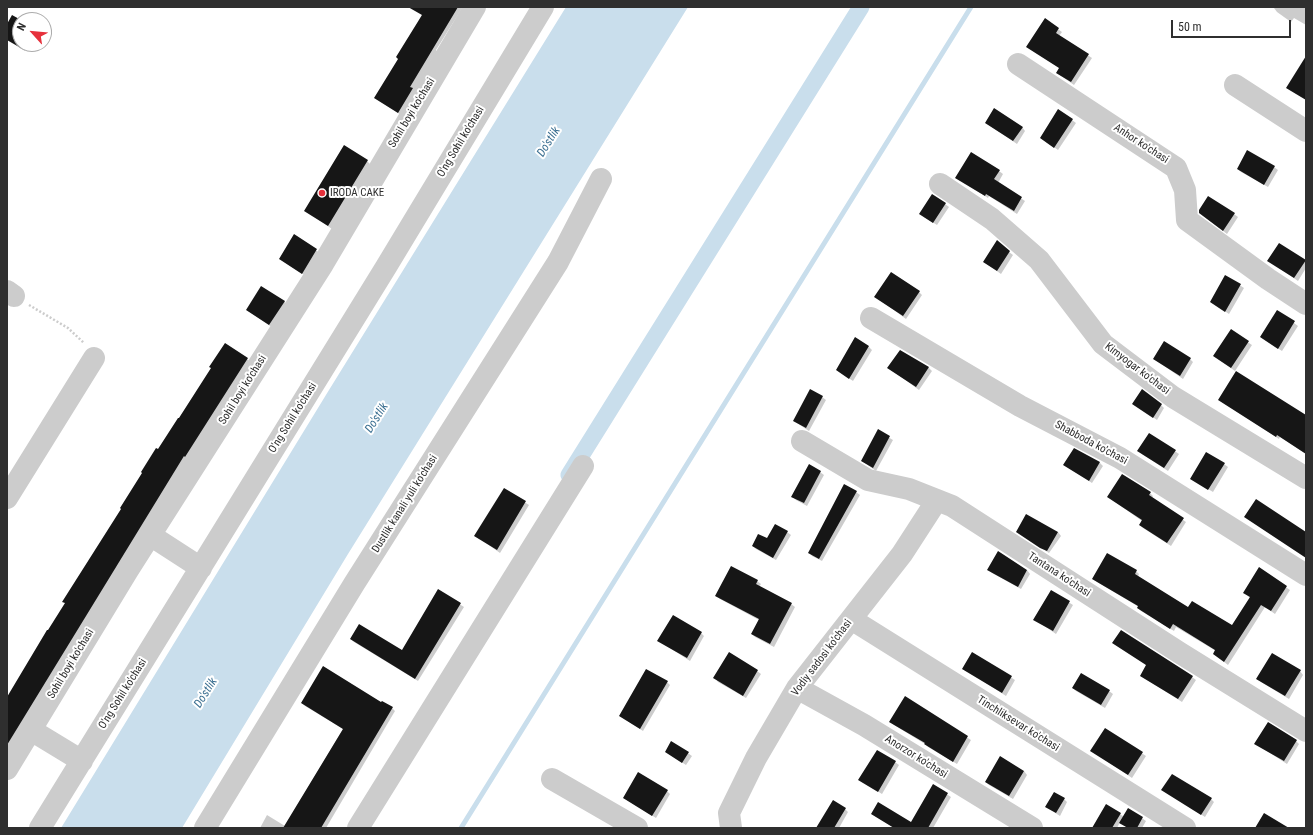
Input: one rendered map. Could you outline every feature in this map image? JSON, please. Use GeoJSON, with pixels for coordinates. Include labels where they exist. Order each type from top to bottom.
{"type":"FeatureCollection","features":[{"type":"Feature","properties":{"kind":"street","name":"Sohil boyi ko'chasi"},"geometry":{"type":"LineString","coordinates":[[7,769],[150,535],[323,264],[474,7]]}},
{"type":"Feature","properties":{"kind":"street","name":"O'ng Sohil ko'chasi"},"geometry":{"type":"LineString","coordinates":[[40,828],[386,267],[542,7]]}},
{"type":"Feature","properties":{"kind":"street","name":"Anhor ko'chasi"},"geometry":{"type":"LineString","coordinates":[[1018,64],[1176,168],[1185,190],[1187,220],[1268,279],[1306,304]]}},
{"type":"Feature","properties":{"kind":"street"},"geometry":{"type":"LineString","coordinates":[[1235,85],[1306,131]]}},
{"type":"Feature","properties":{"kind":"street","name":"Dustlik kanali yuli ko'chasi"},"geometry":{"type":"LineString","coordinates":[[205,828],[354,584],[558,262],[601,179]]}},
{"type":"Feature","properties":{"kind":"street","name":"Kimyogar ko'chasi"},"geometry":{"type":"LineString","coordinates":[[940,184],[992,219],[1039,260],[1104,344],[1173,397],[1306,478]]}},
{"type":"Feature","properties":{"kind":"street","name":"Shabboda ko'chasi"},"geometry":{"type":"LineString","coordinates":[[872,318],[1020,406],[1120,458],[1306,575]]}},
{"type":"Feature","properties":{"kind":"street"},"geometry":{"type":"LineString","coordinates":[[7,498],[94,358]]}},
{"type":"Feature","properties":{"kind":"street","name":"Tantana ko'chasi"},"geometry":{"type":"LineString","coordinates":[[802,441],[868,480],[909,489],[952,506],[1180,652],[1306,730]]}},
{"type":"Feature","properties":{"kind":"street"},"geometry":{"type":"LineString","coordinates":[[358,828],[583,466]]}},
{"type":"Feature","properties":{"kind":"street","name":"Vodiy sadosi ko'chasi"},"geometry":{"type":"LineString","coordinates":[[731,828],[730,813],[733,806],[756,758],[797,688],[902,554],[937,500]]}},
{"type":"Feature","properties":{"kind":"street"},"geometry":{"type":"LineString","coordinates":[[150,535],[201,568]]}},
{"type":"Feature","properties":{"kind":"street","name":"Tinchliksevar ko'chasi"},"geometry":{"type":"LineString","coordinates":[[851,619],[1185,828]]}},
{"type":"Feature","properties":{"kind":"street","name":"Anorzor ko'chasi"},"geometry":{"type":"LineString","coordinates":[[797,688],[864,725],[1032,828]]}},
{"type":"Feature","properties":{"kind":"street"},"geometry":{"type":"LineString","coordinates":[[31,730],[82,761]]}},
{"type":"Feature","properties":{"kind":"street"},"geometry":{"type":"LineString","coordinates":[[552,779],[637,828]]}},
{"type":"Feature","properties":{"kind":"path"},"geometry":{"type":"LineString","coordinates":[[11,294],[68,328],[82,340],[94,358]]}},
{"type":"Feature","properties":{"kind":"water","name":"Do'stlik"},"geometry":{"type":"Polygon","coordinates":[[[566,7],[688,7],[348,554],[182,828],[61,828],[329,390],[566,7]]]}},
{"type":"Feature","properties":{"kind":"building"},"geometry":{"type":"Polygon","coordinates":[[[408,7],[458,7],[410,87],[413,88],[398,113],[374,98],[398,59],[396,57],[422,15],[408,7]]]}},
{"type":"Feature","properties":{"kind":"building"},"geometry":{"type":"Polygon","coordinates":[[[12,15],[12,43],[7,40],[7,24],[12,15]]]}},
{"type":"Feature","properties":{"kind":"building"},"geometry":{"type":"Polygon","coordinates":[[[1045,18],[1059,28],[1056,33],[1089,54],[1071,82],[1056,73],[1059,68],[1026,47],[1045,18]]]}},
{"type":"Feature","properties":{"kind":"building"},"geometry":{"type":"Polygon","coordinates":[[[1306,56],[1306,100],[1286,88],[1306,56]]]}},
{"type":"Feature","properties":{"kind":"building"},"geometry":{"type":"Polygon","coordinates":[[[994,108],[1023,127],[1013,141],[985,123],[994,108]]]}},
{"type":"Feature","properties":{"kind":"building"},"geometry":{"type":"Polygon","coordinates":[[[1058,109],[1073,119],[1054,148],[1040,138],[1058,109]]]}},
{"type":"Feature","properties":{"kind":"building"},"geometry":{"type":"Polygon","coordinates":[[[344,145],[368,160],[328,226],[304,211],[344,145]]]}},
{"type":"Feature","properties":{"kind":"building"},"geometry":{"type":"Polygon","coordinates":[[[1247,150],[1275,166],[1264,185],[1237,169],[1247,150]]]}},
{"type":"Feature","properties":{"kind":"building"},"geometry":{"type":"Polygon","coordinates":[[[971,152],[1000,170],[994,179],[1022,197],[1014,211],[955,178],[971,152]]]}},
{"type":"Feature","properties":{"kind":"building"},"geometry":{"type":"Polygon","coordinates":[[[932,194],[946,203],[933,223],[919,214],[932,194]]]}},
{"type":"Feature","properties":{"kind":"building"},"geometry":{"type":"Polygon","coordinates":[[[1208,196],[1235,213],[1223,231],[1199,213],[1199,210],[1208,196]]]}},
{"type":"Feature","properties":{"kind":"building"},"geometry":{"type":"Polygon","coordinates":[[[294,234],[317,249],[302,274],[279,259],[294,234]]]}},
{"type":"Feature","properties":{"kind":"building"},"geometry":{"type":"Polygon","coordinates":[[[997,240],[1010,251],[997,271],[983,262],[997,240]]]}},
{"type":"Feature","properties":{"kind":"building"},"geometry":{"type":"Polygon","coordinates":[[[1279,243],[1306,260],[1294,278],[1267,261],[1279,243]]]}},
{"type":"Feature","properties":{"kind":"building"},"geometry":{"type":"Polygon","coordinates":[[[891,272],[920,291],[903,316],[874,297],[891,272]]]}},
{"type":"Feature","properties":{"kind":"building"},"geometry":{"type":"Polygon","coordinates":[[[1225,275],[1241,284],[1225,312],[1210,302],[1225,275]]]}},
{"type":"Feature","properties":{"kind":"building"},"geometry":{"type":"Polygon","coordinates":[[[261,286],[285,301],[269,325],[246,310],[261,286]]]}},
{"type":"Feature","properties":{"kind":"building"},"geometry":{"type":"Polygon","coordinates":[[[1277,310],[1295,321],[1278,349],[1260,337],[1277,310]]]}},
{"type":"Feature","properties":{"kind":"building"},"geometry":{"type":"Polygon","coordinates":[[[1231,329],[1249,341],[1231,368],[1213,356],[1231,329]]]}},
{"type":"Feature","properties":{"kind":"building"},"geometry":{"type":"Polygon","coordinates":[[[855,337],[869,346],[849,379],[836,370],[855,337]]]}},
{"type":"Feature","properties":{"kind":"building"},"geometry":{"type":"Polygon","coordinates":[[[1164,341],[1191,358],[1180,376],[1153,359],[1164,341]]]}},
{"type":"Feature","properties":{"kind":"building"},"geometry":{"type":"Polygon","coordinates":[[[225,343],[248,358],[185,457],[184,456],[7,745],[7,697],[65,603],[62,602],[121,509],[120,508],[142,473],[141,472],[156,448],[158,449],[179,418],[225,343]]]}},
{"type":"Feature","properties":{"kind":"building"},"geometry":{"type":"Polygon","coordinates":[[[900,350],[929,367],[916,387],[887,368],[900,350]]]}},
{"type":"Feature","properties":{"kind":"building"},"geometry":{"type":"Polygon","coordinates":[[[1236,371],[1306,415],[1306,454],[1277,435],[1276,437],[1218,400],[1236,371]]]}},
{"type":"Feature","properties":{"kind":"building"},"geometry":{"type":"Polygon","coordinates":[[[810,389],[823,396],[806,428],[793,421],[810,389]]]}},
{"type":"Feature","properties":{"kind":"building"},"geometry":{"type":"Polygon","coordinates":[[[1142,389],[1162,404],[1153,418],[1132,404],[1142,389]]]}},
{"type":"Feature","properties":{"kind":"building"},"geometry":{"type":"Polygon","coordinates":[[[878,429],[890,436],[873,468],[861,461],[878,429]]]}},
{"type":"Feature","properties":{"kind":"building"},"geometry":{"type":"Polygon","coordinates":[[[1149,433],[1176,450],[1164,468],[1137,451],[1149,433]]]}},
{"type":"Feature","properties":{"kind":"building"},"geometry":{"type":"Polygon","coordinates":[[[1074,448],[1100,462],[1089,481],[1063,465],[1074,448]]]}},
{"type":"Feature","properties":{"kind":"building"},"geometry":{"type":"Polygon","coordinates":[[[1206,452],[1225,463],[1208,490],[1190,479],[1206,452]]]}},
{"type":"Feature","properties":{"kind":"building"},"geometry":{"type":"Polygon","coordinates":[[[809,464],[821,471],[804,503],[791,497],[809,464]]]}},
{"type":"Feature","properties":{"kind":"building"},"geometry":{"type":"Polygon","coordinates":[[[1122,474],[1151,492],[1149,495],[1184,518],[1167,543],[1139,525],[1142,520],[1107,497],[1122,474]]]}},
{"type":"Feature","properties":{"kind":"building"},"geometry":{"type":"Polygon","coordinates":[[[844,484],[857,491],[819,559],[808,553],[844,484]]]}},
{"type":"Feature","properties":{"kind":"building"},"geometry":{"type":"Polygon","coordinates":[[[504,488],[526,501],[497,550],[474,536],[504,488]]]}},
{"type":"Feature","properties":{"kind":"building"},"geometry":{"type":"Polygon","coordinates":[[[1256,499],[1306,532],[1306,558],[1244,517],[1256,499]]]}},
{"type":"Feature","properties":{"kind":"building"},"geometry":{"type":"Polygon","coordinates":[[[1026,514],[1058,532],[1047,551],[1016,532],[1026,514]]]}},
{"type":"Feature","properties":{"kind":"building"},"geometry":{"type":"Polygon","coordinates":[[[775,524],[788,531],[773,558],[752,546],[758,534],[767,538],[775,524]]]}},
{"type":"Feature","properties":{"kind":"building"},"geometry":{"type":"Polygon","coordinates":[[[998,551],[1027,570],[1018,587],[987,570],[998,551]]]}},
{"type":"Feature","properties":{"kind":"building"},"geometry":{"type":"Polygon","coordinates":[[[1107,553],[1137,570],[1135,574],[1188,607],[1192,601],[1232,625],[1250,597],[1243,593],[1259,567],[1287,586],[1271,611],[1261,605],[1224,662],[1213,654],[1215,650],[1173,624],[1170,629],[1137,608],[1138,606],[1092,579],[1107,553]]]}},
{"type":"Feature","properties":{"kind":"building"},"geometry":{"type":"Polygon","coordinates":[[[731,566],[758,580],[756,584],[792,603],[770,644],[751,634],[759,619],[715,596],[731,566]]]}},
{"type":"Feature","properties":{"kind":"building"},"geometry":{"type":"Polygon","coordinates":[[[438,589],[461,603],[415,679],[350,639],[359,624],[402,650],[438,589]]]}},
{"type":"Feature","properties":{"kind":"building"},"geometry":{"type":"Polygon","coordinates":[[[1051,590],[1070,601],[1053,631],[1033,620],[1051,590]]]}},
{"type":"Feature","properties":{"kind":"building"},"geometry":{"type":"Polygon","coordinates":[[[673,615],[702,632],[687,658],[657,641],[673,615]]]}},
{"type":"Feature","properties":{"kind":"building"},"geometry":{"type":"Polygon","coordinates":[[[1121,630],[1193,676],[1178,699],[1140,676],[1146,665],[1112,643],[1121,630]]]}},
{"type":"Feature","properties":{"kind":"building"},"geometry":{"type":"Polygon","coordinates":[[[729,652],[758,670],[743,696],[713,678],[729,652]]]}},
{"type":"Feature","properties":{"kind":"building"},"geometry":{"type":"Polygon","coordinates":[[[972,652],[1012,676],[1002,693],[962,669],[972,652]]]}},
{"type":"Feature","properties":{"kind":"building"},"geometry":{"type":"Polygon","coordinates":[[[1272,653],[1301,670],[1285,696],[1256,679],[1272,653]]]}},
{"type":"Feature","properties":{"kind":"building"},"geometry":{"type":"Polygon","coordinates":[[[323,666],[381,702],[382,701],[393,707],[321,828],[283,828],[343,729],[301,703],[323,666]]]}},
{"type":"Feature","properties":{"kind":"building"},"geometry":{"type":"Polygon","coordinates":[[[646,669],[668,681],[640,729],[619,716],[646,669]]]}},
{"type":"Feature","properties":{"kind":"building"},"geometry":{"type":"Polygon","coordinates":[[[1081,673],[1110,690],[1101,705],[1072,688],[1081,673]]]}},
{"type":"Feature","properties":{"kind":"building"},"geometry":{"type":"Polygon","coordinates":[[[905,696],[968,736],[953,762],[924,744],[925,743],[889,722],[905,696]]]}},
{"type":"Feature","properties":{"kind":"building"},"geometry":{"type":"Polygon","coordinates":[[[1268,722],[1297,740],[1284,761],[1254,744],[1268,722]]]}},
{"type":"Feature","properties":{"kind":"building"},"geometry":{"type":"Polygon","coordinates":[[[1105,728],[1143,752],[1128,775],[1090,751],[1105,728]]]}},
{"type":"Feature","properties":{"kind":"building"},"geometry":{"type":"Polygon","coordinates":[[[671,741],[689,752],[682,763],[665,752],[671,741]]]}},
{"type":"Feature","properties":{"kind":"building"},"geometry":{"type":"Polygon","coordinates":[[[877,750],[896,761],[878,792],[858,780],[877,750]]]}},
{"type":"Feature","properties":{"kind":"building"},"geometry":{"type":"Polygon","coordinates":[[[1000,756],[1024,771],[1009,796],[985,782],[1000,756]]]}},
{"type":"Feature","properties":{"kind":"building"},"geometry":{"type":"Polygon","coordinates":[[[638,772],[668,790],[652,816],[623,798],[638,772]]]}},
{"type":"Feature","properties":{"kind":"building"},"geometry":{"type":"Polygon","coordinates":[[[1172,774],[1212,798],[1201,815],[1161,790],[1172,774]]]}},
{"type":"Feature","properties":{"kind":"building"},"geometry":{"type":"Polygon","coordinates":[[[933,784],[948,793],[928,828],[894,828],[871,814],[878,802],[911,822],[933,784]]]}},
{"type":"Feature","properties":{"kind":"building"},"geometry":{"type":"Polygon","coordinates":[[[1054,792],[1065,798],[1056,813],[1045,807],[1054,792]]]}},
{"type":"Feature","properties":{"kind":"building"},"geometry":{"type":"Polygon","coordinates":[[[833,800],[846,808],[834,828],[816,828],[833,800]]]}},
{"type":"Feature","properties":{"kind":"building"},"geometry":{"type":"Polygon","coordinates":[[[1106,804],[1121,813],[1112,828],[1092,828],[1106,804]]]}},
{"type":"Feature","properties":{"kind":"building"},"geometry":{"type":"Polygon","coordinates":[[[1128,808],[1143,817],[1137,828],[1128,828],[1119,823],[1128,808]]]}},
{"type":"Feature","properties":{"kind":"building"},"geometry":{"type":"Polygon","coordinates":[[[1264,813],[1289,828],[1255,828],[1264,813]]]}},
{"type":"Feature","properties":{"kind":"waterway"},"geometry":{"type":"LineString","coordinates":[[569,475],[861,7]]}},
{"type":"Feature","properties":{"kind":"waterway"},"geometry":{"type":"LineString","coordinates":[[461,828],[971,7]]}},
{"type":"Feature","properties":{"kind":"place","name":"IRODA CAKE"},"geometry":{"type":"Point","coordinates":[322,193]}}]}
